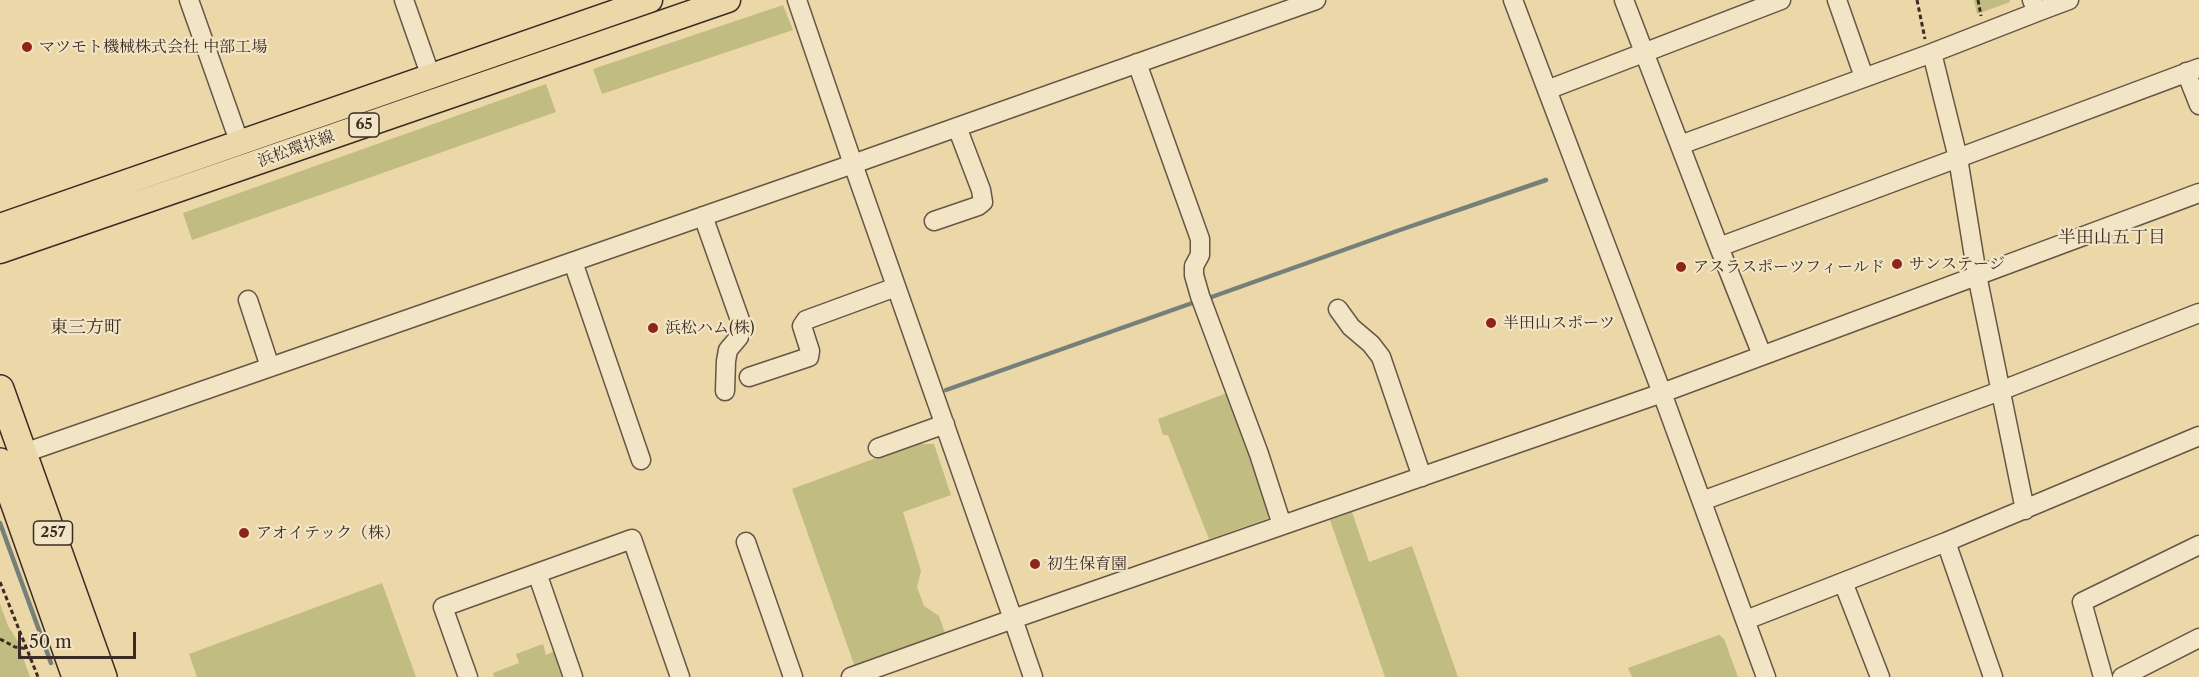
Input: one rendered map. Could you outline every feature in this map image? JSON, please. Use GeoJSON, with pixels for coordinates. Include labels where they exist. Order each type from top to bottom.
{"type":"FeatureCollection","features":[{"type":"Feature","properties":{"kind":"highway","name":"257"},"geometry":{"type":"LineString","coordinates":[[0,389],[12,458],[76,677]]}},
{"type":"Feature","properties":{"kind":"highway","name":"257"},"geometry":{"type":"LineString","coordinates":[[12,458],[103,677]]}},
{"type":"Feature","properties":{"kind":"main road","name":"浜松環状線"},"geometry":{"type":"LineString","coordinates":[[0,225],[240,144],[650,0]]}},
{"type":"Feature","properties":{"kind":"main road","name":"浜松環状線"},"geometry":{"type":"LineString","coordinates":[[0,251],[728,0]]}},
{"type":"Feature","properties":{"kind":"street"},"geometry":{"type":"LineString","coordinates":[[189,0],[240,144]]}},
{"type":"Feature","properties":{"kind":"street"},"geometry":{"type":"LineString","coordinates":[[404,0],[431,77]]}},
{"type":"Feature","properties":{"kind":"street"},"geometry":{"type":"LineString","coordinates":[[797,0],[1033,677]]}},
{"type":"Feature","properties":{"kind":"street"},"geometry":{"type":"LineString","coordinates":[[12,458],[1316,0]]}},
{"type":"Feature","properties":{"kind":"street"},"geometry":{"type":"LineString","coordinates":[[1513,0],[1662,393],[1766,677]]}},
{"type":"Feature","properties":{"kind":"street"},"geometry":{"type":"LineString","coordinates":[[1624,0],[1762,355]]}},
{"type":"Feature","properties":{"kind":"street"},"geometry":{"type":"LineString","coordinates":[[1547,90],[1781,0]]}},
{"type":"Feature","properties":{"kind":"street"},"geometry":{"type":"LineString","coordinates":[[1837,0],[1864,78]]}},
{"type":"Feature","properties":{"kind":"street"},"geometry":{"type":"LineString","coordinates":[[1680,145],[1864,78],[1929,48],[2034,6],[2069,0]]}},
{"type":"Feature","properties":{"kind":"street"},"geometry":{"type":"LineString","coordinates":[[1929,48],[1958,158],[1977,275],[2025,510]]}},
{"type":"Feature","properties":{"kind":"street"},"geometry":{"type":"LineString","coordinates":[[1137,63],[1200,239],[1200,255],[1194,266],[1194,275],[1201,299],[1282,525]]}},
{"type":"Feature","properties":{"kind":"street"},"geometry":{"type":"LineString","coordinates":[[1719,247],[2192,70],[2199,105]]}},
{"type":"Feature","properties":{"kind":"street"},"geometry":{"type":"LineString","coordinates":[[934,221],[978,206],[983,202],[981,190],[957,127]]}},
{"type":"Feature","properties":{"kind":"street"},"geometry":{"type":"LineString","coordinates":[[851,677],[1662,393],[2199,193]]}},
{"type":"Feature","properties":{"kind":"street"},"geometry":{"type":"LineString","coordinates":[[703,216],[740,320],[739,338],[728,350],[725,391]]}},
{"type":"Feature","properties":{"kind":"street"},"geometry":{"type":"LineString","coordinates":[[573,262],[641,460]]}},
{"type":"Feature","properties":{"kind":"street"},"geometry":{"type":"LineString","coordinates":[[749,377],[809,357],[810,351],[802,326],[806,320],[896,287]]}},
{"type":"Feature","properties":{"kind":"street"},"geometry":{"type":"LineString","coordinates":[[248,300],[270,367]]}},
{"type":"Feature","properties":{"kind":"street"},"geometry":{"type":"LineString","coordinates":[[1338,309],[1351,327],[1371,344],[1381,357],[1422,477]]}},
{"type":"Feature","properties":{"kind":"street"},"geometry":{"type":"LineString","coordinates":[[1701,501],[2000,391],[2199,313]]}},
{"type":"Feature","properties":{"kind":"street"},"geometry":{"type":"LineString","coordinates":[[878,448],[945,424]]}},
{"type":"Feature","properties":{"kind":"street"},"geometry":{"type":"LineString","coordinates":[[1746,620],[2025,510],[2199,436]]}},
{"type":"Feature","properties":{"kind":"street"},"geometry":{"type":"LineString","coordinates":[[468,677],[443,607],[632,539],[680,677]]}},
{"type":"Feature","properties":{"kind":"street"},"geometry":{"type":"LineString","coordinates":[[746,542],[793,677]]}},
{"type":"Feature","properties":{"kind":"street"},"geometry":{"type":"LineString","coordinates":[[1946,542],[1993,677]]}},
{"type":"Feature","properties":{"kind":"street"},"geometry":{"type":"LineString","coordinates":[[2103,677],[2082,602],[2199,545]]}},
{"type":"Feature","properties":{"kind":"street"},"geometry":{"type":"LineString","coordinates":[[537,573],[573,677]]}},
{"type":"Feature","properties":{"kind":"street"},"geometry":{"type":"LineString","coordinates":[[1843,582],[1880,677]]}},
{"type":"Feature","properties":{"kind":"street"},"geometry":{"type":"LineString","coordinates":[[2122,677],[2199,638]]}},
{"type":"Feature","properties":{"kind":"path"},"geometry":{"type":"LineString","coordinates":[[1917,0],[1929,48]]}},
{"type":"Feature","properties":{"kind":"path"},"geometry":{"type":"LineString","coordinates":[[1977,0],[1980,13]]}},
{"type":"Feature","properties":{"kind":"path"},"geometry":{"type":"LineString","coordinates":[[0,582],[38,677]]}},
{"type":"Feature","properties":{"kind":"path"},"geometry":{"type":"LineString","coordinates":[[0,639],[15,647],[28,649]]}},
{"type":"Feature","properties":{"kind":"shaded area"},"geometry":{"type":"Polygon","coordinates":[[[1974,0],[2010,0],[2010,2],[1977,14],[1974,0]]]}},
{"type":"Feature","properties":{"kind":"shaded area"},"geometry":{"type":"Polygon","coordinates":[[[783,5],[793,30],[602,94],[593,69],[783,5]]]}},
{"type":"Feature","properties":{"kind":"shaded area"},"geometry":{"type":"Polygon","coordinates":[[[546,84],[556,112],[192,240],[183,213],[546,84]]]}},
{"type":"Feature","properties":{"kind":"shaded area"},"geometry":{"type":"Polygon","coordinates":[[[1227,393],[1270,512],[1267,519],[1209,539],[1168,435],[1163,435],[1158,419],[1227,393]]]}},
{"type":"Feature","properties":{"kind":"shaded area"},"geometry":{"type":"Polygon","coordinates":[[[914,444],[934,444],[951,495],[903,512],[921,571],[917,587],[924,606],[939,616],[945,633],[855,667],[792,489],[914,444]]]}},
{"type":"Feature","properties":{"kind":"shaded area"},"geometry":{"type":"Polygon","coordinates":[[[1352,512],[1369,562],[1412,546],[1458,677],[1385,677],[1330,520],[1352,512]]]}},
{"type":"Feature","properties":{"kind":"shaded area"},"geometry":{"type":"Polygon","coordinates":[[[382,583],[416,677],[197,677],[189,654],[382,583]]]}},
{"type":"Feature","properties":{"kind":"shaded area"},"geometry":{"type":"Polygon","coordinates":[[[0,604],[8,626],[17,640],[30,677],[0,677],[0,604]]]}},
{"type":"Feature","properties":{"kind":"shaded area"},"geometry":{"type":"Polygon","coordinates":[[[1719,635],[1724,639],[1738,677],[1632,677],[1628,668],[1719,635]]]}},
{"type":"Feature","properties":{"kind":"shaded area"},"geometry":{"type":"Polygon","coordinates":[[[543,644],[546,655],[557,650],[567,677],[494,677],[493,673],[519,663],[516,654],[543,644]]]}},
{"type":"Feature","properties":{"kind":"waterway"},"geometry":{"type":"LineString","coordinates":[[1206,299],[1546,180]]}},
{"type":"Feature","properties":{"kind":"waterway"},"geometry":{"type":"LineString","coordinates":[[946,390],[1198,301]]}},
{"type":"Feature","properties":{"kind":"waterway"},"geometry":{"type":"LineString","coordinates":[[0,523],[51,663]]}},
{"type":"Feature","properties":{"kind":"place","name":"マツモト機械株式会社 中部工場"},"geometry":{"type":"Point","coordinates":[27,47]}},
{"type":"Feature","properties":{"kind":"place","name":"サンステージ"},"geometry":{"type":"Point","coordinates":[1897,264]}},
{"type":"Feature","properties":{"kind":"place","name":"アスラスポーツフィールド"},"geometry":{"type":"Point","coordinates":[1681,267]}},
{"type":"Feature","properties":{"kind":"place","name":"半田山スポーツ"},"geometry":{"type":"Point","coordinates":[1491,323]}},
{"type":"Feature","properties":{"kind":"place","name":"浜松ハム(株)"},"geometry":{"type":"Point","coordinates":[653,328]}},
{"type":"Feature","properties":{"kind":"place","name":"アオイテック（株）"},"geometry":{"type":"Point","coordinates":[244,533]}},
{"type":"Feature","properties":{"kind":"place","name":"初生保育園"},"geometry":{"type":"Point","coordinates":[1035,564]}},
{"type":"Feature","properties":{"kind":"district","name":"半田山五丁目"},"geometry":{"type":"Point","coordinates":[2112,238]}},
{"type":"Feature","properties":{"kind":"district","name":"東三方町"},"geometry":{"type":"Point","coordinates":[86,328]}}]}
